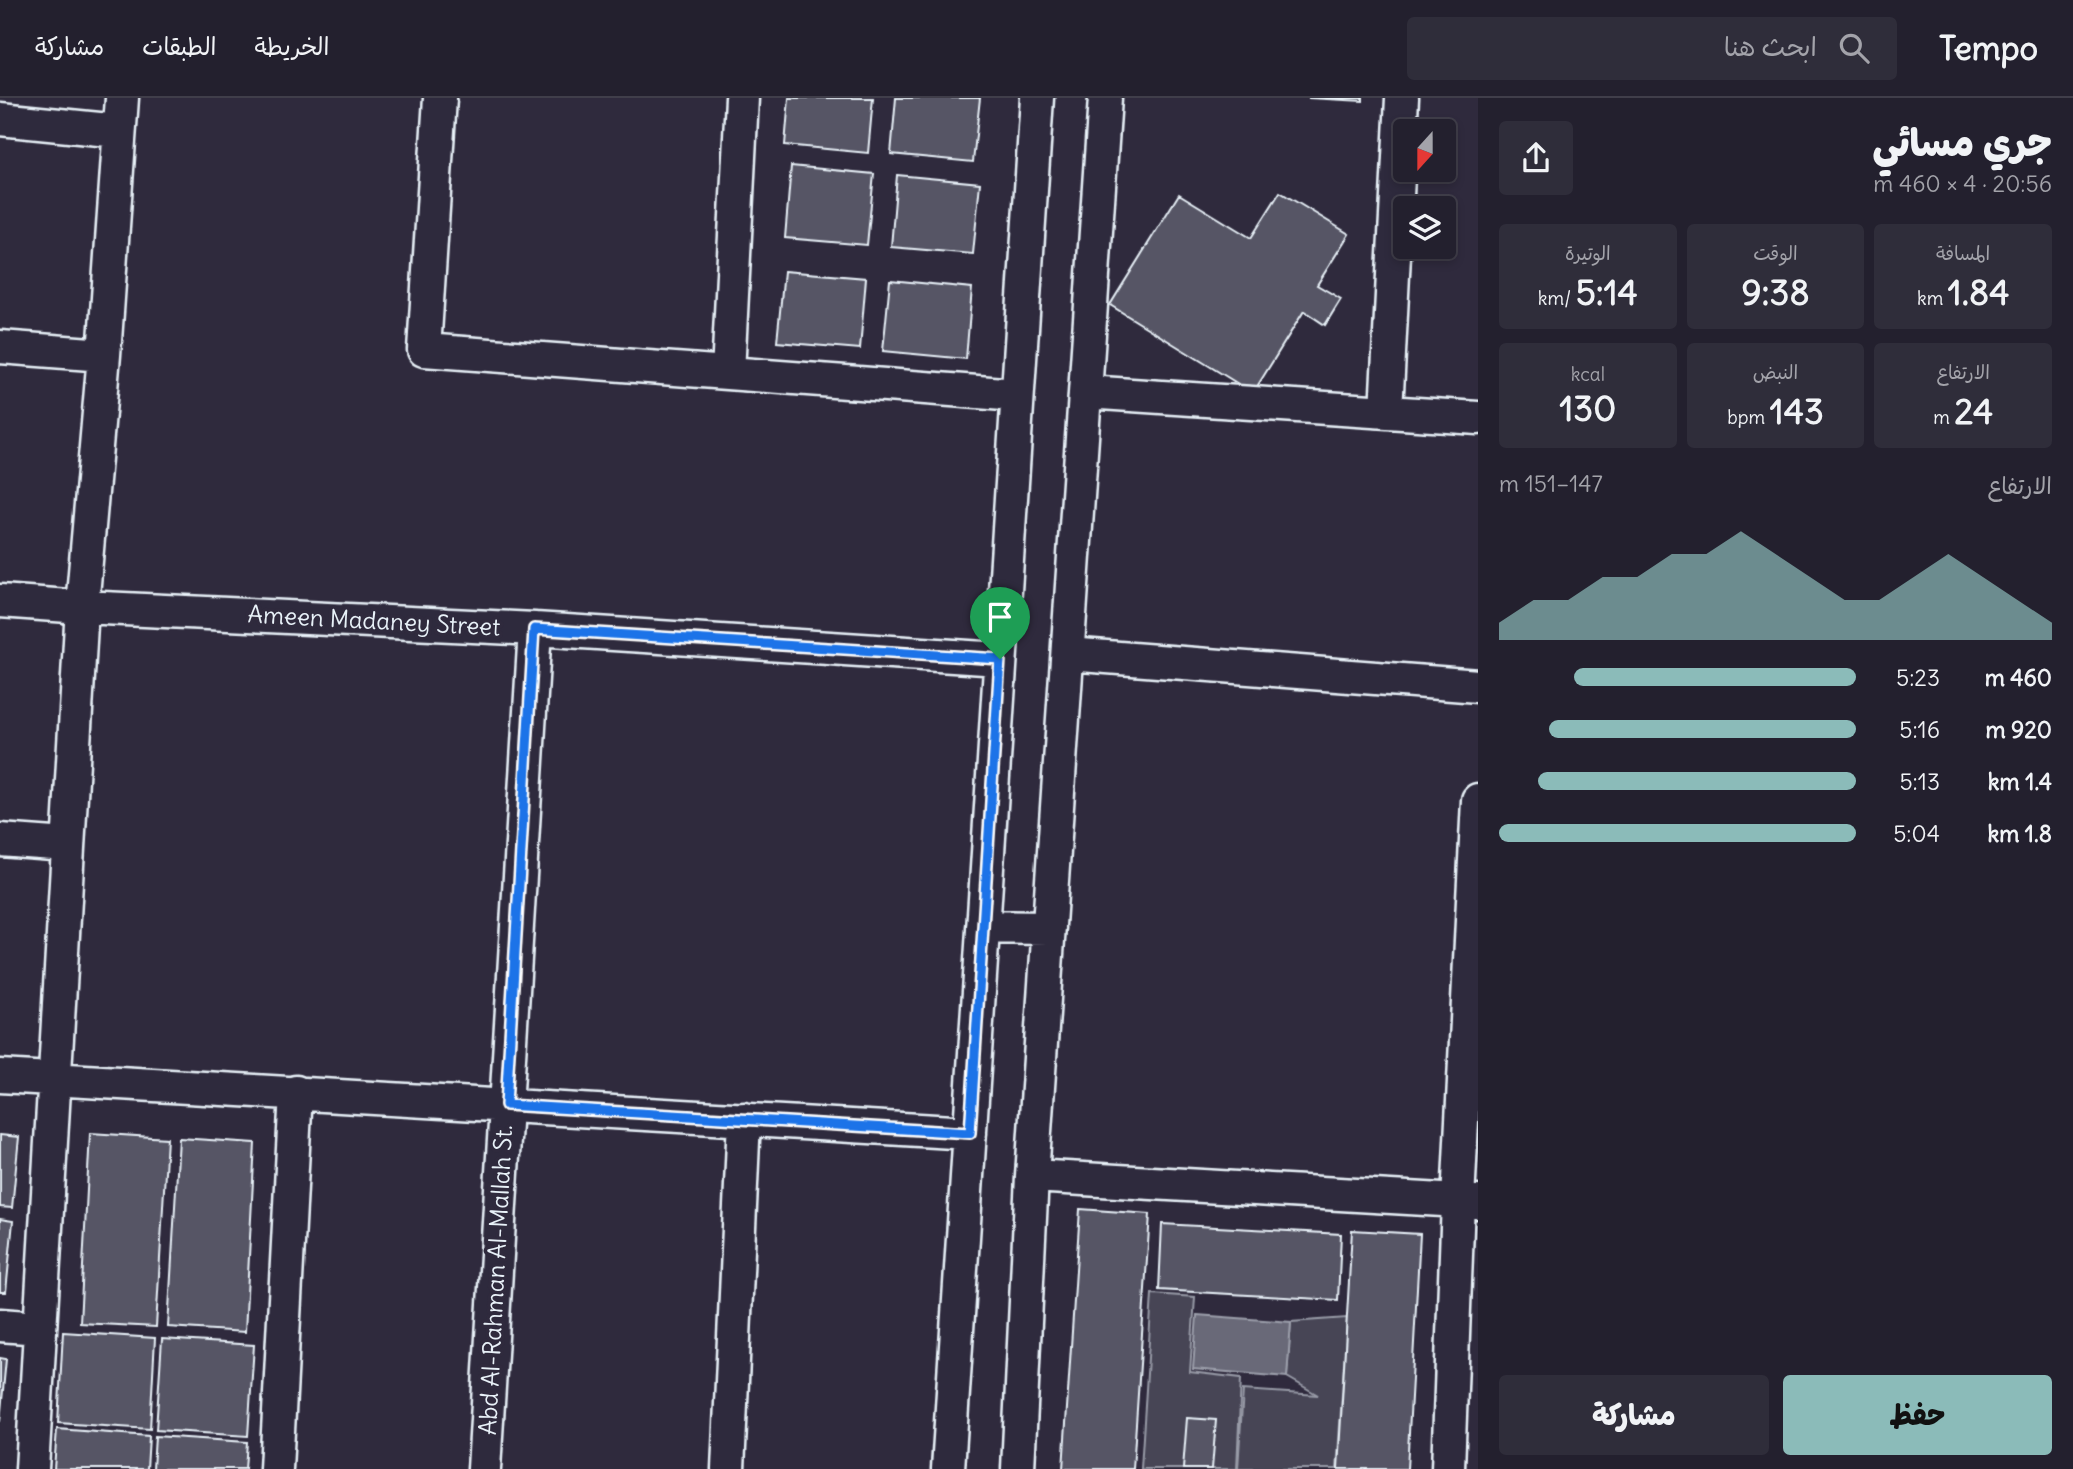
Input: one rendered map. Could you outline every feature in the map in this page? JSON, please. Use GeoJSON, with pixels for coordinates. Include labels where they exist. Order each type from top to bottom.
{"type":"FeatureCollection","features":[{"type":"Feature","properties":{"kind":"street"},"geometry":{"type":"LineString","coordinates":[[32,1469],[82,607],[104,355],[122,98]]}},
{"type":"Feature","properties":{"kind":"street"},"geometry":{"type":"LineString","coordinates":[[440,98],[424,350],[1017,395]]}},
{"type":"Feature","properties":{"kind":"street"},"geometry":{"type":"LineString","coordinates":[[728,373],[742,98]]}},
{"type":"Feature","properties":{"kind":"street"},"geometry":{"type":"LineString","coordinates":[[948,1469],[1037,98]]}},
{"type":"Feature","properties":{"kind":"street"},"geometry":{"type":"LineString","coordinates":[[1018,1469],[1031,1176],[1105,98]]}},
{"type":"Feature","properties":{"kind":"street"},"geometry":{"type":"LineString","coordinates":[[1386,412],[1402,98]]}},
{"type":"Feature","properties":{"kind":"street"},"geometry":{"type":"LineString","coordinates":[[0,119],[119,131]]}},
{"type":"Feature","properties":{"kind":"street"},"geometry":{"type":"LineString","coordinates":[[0,347],[104,355]]}},
{"type":"Feature","properties":{"kind":"street"},"geometry":{"type":"LineString","coordinates":[[1086,392],[1478,418]]}},
{"type":"Feature","properties":{"kind":"street","name":"Ameen Madaney Street"},"geometry":{"type":"LineString","coordinates":[[0,601],[534,629],[1000,659]]}},
{"type":"Feature","properties":{"kind":"street","name":"Abd Al-Rahman Al-Mallah St."},"geometry":{"type":"LineString","coordinates":[[484,1469],[534,629]]}},
{"type":"Feature","properties":{"kind":"street"},"geometry":{"type":"LineString","coordinates":[[1068,654],[1478,686]]}},
{"type":"Feature","properties":{"kind":"street"},"geometry":{"type":"LineString","coordinates":[[1448,1469],[1466,1278],[1478,800]]}},
{"type":"Feature","properties":{"kind":"street"},"geometry":{"type":"LineString","coordinates":[[0,840],[67,845]]}},
{"type":"Feature","properties":{"kind":"street"},"geometry":{"type":"LineString","coordinates":[[984,927],[1049,928]]}},
{"type":"Feature","properties":{"kind":"street"},"geometry":{"type":"LineString","coordinates":[[0,1076],[970,1133]]}},
{"type":"Feature","properties":{"kind":"street"},"geometry":{"type":"LineString","coordinates":[[276,1469],[296,1092]]}},
{"type":"Feature","properties":{"kind":"street"},"geometry":{"type":"LineString","coordinates":[[728,1469],[744,1119]]}},
{"type":"Feature","properties":{"kind":"street"},"geometry":{"type":"LineString","coordinates":[[1031,1176],[1468,1202]]}},
{"type":"Feature","properties":{"kind":"street"},"geometry":{"type":"LineString","coordinates":[[0,1325],[40,1328]]}},
{"type":"Feature","properties":{"kind":"shaded area"},"geometry":{"type":"Polygon","coordinates":[[[1152,1294],[1195,1297],[1190,1372],[1241,1378],[1237,1469],[1141,1469],[1152,1294]]]}},
{"type":"Feature","properties":{"kind":"shaded area"},"geometry":{"type":"Polygon","coordinates":[[[1347,1318],[1337,1469],[1238,1469],[1243,1390],[1318,1395],[1287,1377],[1291,1322],[1347,1318]]]}},
{"type":"Feature","properties":{"kind":"water"},"geometry":{"type":"Polygon","coordinates":[[[1197,1315],[1291,1322],[1287,1377],[1193,1369],[1197,1315]]]}},
{"type":"Feature","properties":{"kind":"building"},"geometry":{"type":"Polygon","coordinates":[[[789,98],[873,98],[868,153],[785,145],[789,98]]]}},
{"type":"Feature","properties":{"kind":"building"},"geometry":{"type":"Polygon","coordinates":[[[896,98],[980,98],[973,162],[891,154],[896,98]]]}},
{"type":"Feature","properties":{"kind":"building"},"geometry":{"type":"Polygon","coordinates":[[[1308,98],[1363,98],[1363,101],[1308,98]]]}},
{"type":"Feature","properties":{"kind":"building"},"geometry":{"type":"Polygon","coordinates":[[[791,166],[874,174],[867,245],[785,238],[791,166]]]}},
{"type":"Feature","properties":{"kind":"building"},"geometry":{"type":"Polygon","coordinates":[[[897,175],[980,183],[973,254],[891,247],[897,175]]]}},
{"type":"Feature","properties":{"kind":"building"},"geometry":{"type":"Polygon","coordinates":[[[1280,192],[1349,234],[1317,285],[1341,299],[1325,325],[1304,311],[1253,393],[1110,305],[1179,194],[1251,238],[1280,192]]]}},
{"type":"Feature","properties":{"kind":"building"},"geometry":{"type":"Polygon","coordinates":[[[784,271],[866,278],[860,349],[777,342],[784,271]]]}},
{"type":"Feature","properties":{"kind":"building"},"geometry":{"type":"Polygon","coordinates":[[[890,280],[972,288],[966,359],[883,351],[890,280]]]}},
{"type":"Feature","properties":{"kind":"building"},"geometry":{"type":"Polygon","coordinates":[[[90,1133],[167,1138],[156,1327],[80,1323],[90,1133]]]}},
{"type":"Feature","properties":{"kind":"building"},"geometry":{"type":"Polygon","coordinates":[[[0,1135],[19,1137],[12,1208],[0,1207],[0,1135]]]}},
{"type":"Feature","properties":{"kind":"building"},"geometry":{"type":"Polygon","coordinates":[[[179,1138],[255,1143],[245,1332],[168,1327],[179,1138]]]}},
{"type":"Feature","properties":{"kind":"building"},"geometry":{"type":"Polygon","coordinates":[[[1080,1209],[1150,1214],[1133,1469],[1063,1469],[1080,1209]]]}},
{"type":"Feature","properties":{"kind":"building"},"geometry":{"type":"Polygon","coordinates":[[[0,1219],[13,1221],[6,1292],[0,1292],[0,1219]]]}},
{"type":"Feature","properties":{"kind":"building"},"geometry":{"type":"Polygon","coordinates":[[[1162,1224],[1341,1234],[1338,1300],[1159,1290],[1162,1224]]]}},
{"type":"Feature","properties":{"kind":"building"},"geometry":{"type":"Polygon","coordinates":[[[1352,1230],[1420,1234],[1407,1469],[1338,1469],[1352,1230]]]}},
{"type":"Feature","properties":{"kind":"building"},"geometry":{"type":"Polygon","coordinates":[[[63,1332],[155,1338],[150,1429],[58,1423],[63,1332]]]}},
{"type":"Feature","properties":{"kind":"building"},"geometry":{"type":"Polygon","coordinates":[[[162,1339],[254,1345],[248,1436],[156,1430],[162,1339]]]}},
{"type":"Feature","properties":{"kind":"building"},"geometry":{"type":"Polygon","coordinates":[[[0,1358],[6,1359],[0,1422],[0,1358]]]}},
{"type":"Feature","properties":{"kind":"building"},"geometry":{"type":"Polygon","coordinates":[[[1187,1418],[1216,1420],[1212,1469],[1183,1469],[1187,1418]]]}},
{"type":"Feature","properties":{"kind":"building"},"geometry":{"type":"Polygon","coordinates":[[[57,1429],[149,1436],[147,1469],[54,1469],[57,1429]]]}},
{"type":"Feature","properties":{"kind":"building"},"geometry":{"type":"Polygon","coordinates":[[[155,1436],[247,1442],[245,1469],[153,1469],[155,1436]]]}},
{"type":"Feature","properties":{"kind":"route"},"geometry":{"type":"LineString","coordinates":[[534,629],[1000,659],[970,1133],[506,1105],[534,629]]}}]}
